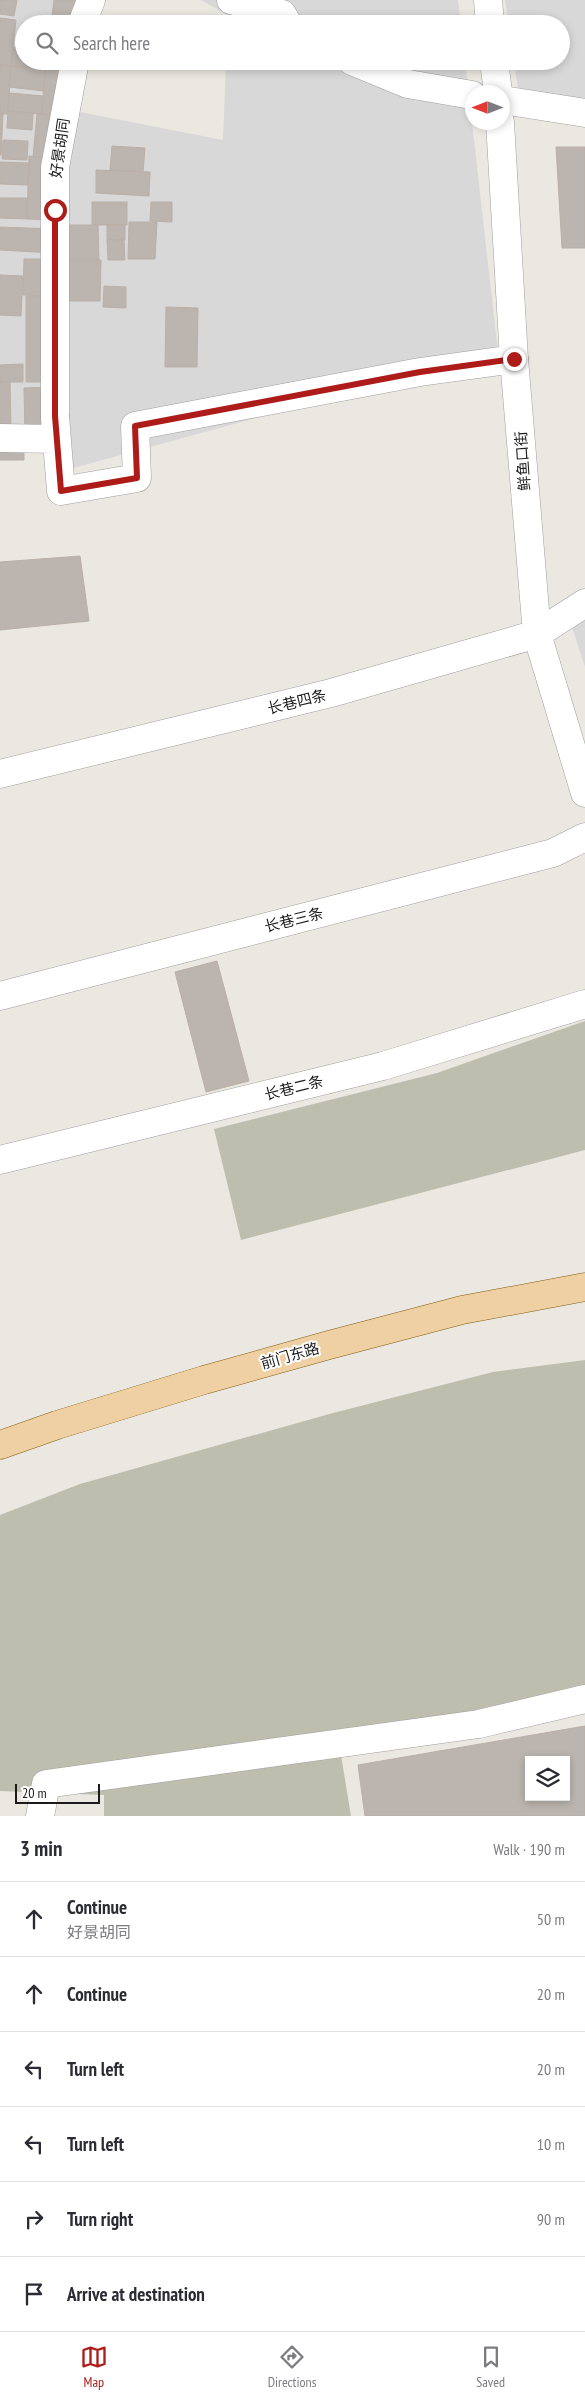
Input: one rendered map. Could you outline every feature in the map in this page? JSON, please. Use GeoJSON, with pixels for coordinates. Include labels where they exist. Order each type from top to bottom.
{"type":"FeatureCollection","features":[{"type":"Feature","properties":{"kind":"main road","name":"前门东路"},"geometry":{"type":"LineString","coordinates":[[0,1445],[57,1425],[186,1386],[339,1343],[462,1310],[585,1287]]}},
{"type":"Feature","properties":{"kind":"street"},"geometry":{"type":"LineString","coordinates":[[85,15],[91,0]]}},
{"type":"Feature","properties":{"kind":"street"},"geometry":{"type":"LineString","coordinates":[[231,0],[283,15]]}},
{"type":"Feature","properties":{"kind":"street"},"geometry":{"type":"LineString","coordinates":[[488,0],[489,15]]}},
{"type":"Feature","properties":{"kind":"street","name":"好景胡同"},"geometry":{"type":"LineString","coordinates":[[55,416],[55,167],[73,70]]}},
{"type":"Feature","properties":{"kind":"street"},"geometry":{"type":"LineString","coordinates":[[374,70],[408,84],[465,94]]}},
{"type":"Feature","properties":{"kind":"street"},"geometry":{"type":"LineString","coordinates":[[495,70],[497,85]]}},
{"type":"Feature","properties":{"kind":"street"},"geometry":{"type":"LineString","coordinates":[[510,101],[585,113]]}},
{"type":"Feature","properties":{"kind":"street","name":"鲜鱼口街"},"geometry":{"type":"LineString","coordinates":[[500,130],[514,359],[536,634],[585,793]]}},
{"type":"Feature","properties":{"kind":"street"},"geometry":{"type":"LineString","coordinates":[[55,416],[61,491],[137,478],[135,426],[420,372],[514,359]]}},
{"type":"Feature","properties":{"kind":"street"},"geometry":{"type":"LineString","coordinates":[[0,438],[56,439],[55,416]]}},
{"type":"Feature","properties":{"kind":"street","name":"长巷四条"},"geometry":{"type":"LineString","coordinates":[[0,774],[331,694],[536,634],[585,603]]}},
{"type":"Feature","properties":{"kind":"street","name":"长巷三条"},"geometry":{"type":"LineString","coordinates":[[0,996],[554,853],[585,837]]}},
{"type":"Feature","properties":{"kind":"street","name":"长巷二条"},"geometry":{"type":"LineString","coordinates":[[0,1160],[383,1066],[585,1004]]}},
{"type":"Feature","properties":{"kind":"street"},"geometry":{"type":"LineString","coordinates":[[40,1816],[46,1784],[479,1724],[585,1699]]}},
{"type":"Feature","properties":{"kind":"shaded area"},"geometry":{"type":"Polygon","coordinates":[[[0,0],[91,0],[85,15],[15,15],[15,70],[73,70],[55,167],[56,439],[0,439],[0,0]]]}},
{"type":"Feature","properties":{"kind":"shaded area"},"geometry":{"type":"Polygon","coordinates":[[[201,0],[458,0],[460,15],[227,15],[201,0]]]}},
{"type":"Feature","properties":{"kind":"shaded area"},"geometry":{"type":"Polygon","coordinates":[[[505,0],[585,0],[585,99],[518,88],[515,70],[570,70],[570,15],[508,15],[505,0]]]}},
{"type":"Feature","properties":{"kind":"shaded area"},"geometry":{"type":"Polygon","coordinates":[[[226,70],[466,70],[468,85],[465,85],[465,130],[473,130],[498,352],[66,470],[68,156],[80,112],[223,140],[226,70]]]}},
{"type":"Feature","properties":{"kind":"shaded area"},"geometry":{"type":"Polygon","coordinates":[[[585,619],[585,667],[572,627],[585,619]]]}},
{"type":"Feature","properties":{"kind":"shaded area"},"geometry":{"type":"Polygon","coordinates":[[[585,1021],[585,1150],[241,1240],[214,1129],[437,1073],[585,1021]]]}},
{"type":"Feature","properties":{"kind":"shaded area"},"geometry":{"type":"Polygon","coordinates":[[[585,1360],[585,1714],[341,1755],[351,1816],[104,1816],[104,1795],[0,1791],[0,1515],[80,1484],[333,1413],[493,1372],[585,1360]]]}},
{"type":"Feature","properties":{"kind":"building"},"geometry":{"type":"Polygon","coordinates":[[[0,0],[17,0],[14,16],[0,14],[0,0]]]}},
{"type":"Feature","properties":{"kind":"building"},"geometry":{"type":"Polygon","coordinates":[[[54,0],[83,0],[81,15],[52,15],[54,0]]]}},
{"type":"Feature","properties":{"kind":"building"},"geometry":{"type":"Polygon","coordinates":[[[0,18],[15,20],[11,66],[0,65],[0,18]]]}},
{"type":"Feature","properties":{"kind":"building"},"geometry":{"type":"Polygon","coordinates":[[[14,47],[15,47],[15,66],[11,66],[14,47]]]}},
{"type":"Feature","properties":{"kind":"building"},"geometry":{"type":"Polygon","coordinates":[[[0,65],[11,66],[8,114],[0,114],[0,65]]]}},
{"type":"Feature","properties":{"kind":"building"},"geometry":{"type":"Polygon","coordinates":[[[11,66],[15,66],[15,70],[46,70],[44,91],[9,87],[11,66]]]}},
{"type":"Feature","properties":{"kind":"building"},"geometry":{"type":"Polygon","coordinates":[[[43,70],[69,70],[69,72],[43,70]]]}},
{"type":"Feature","properties":{"kind":"building"},"geometry":{"type":"Polygon","coordinates":[[[46,70],[69,72],[64,116],[41,114],[46,70]]]}},
{"type":"Feature","properties":{"kind":"building"},"geometry":{"type":"Polygon","coordinates":[[[9,93],[43,96],[41,114],[8,111],[9,93]]]}},
{"type":"Feature","properties":{"kind":"building"},"geometry":{"type":"Polygon","coordinates":[[[8,111],[33,113],[32,130],[7,128],[8,111]]]}},
{"type":"Feature","properties":{"kind":"building"},"geometry":{"type":"Polygon","coordinates":[[[0,114],[3,114],[1,155],[0,155],[0,114]]]}},
{"type":"Feature","properties":{"kind":"building"},"geometry":{"type":"Polygon","coordinates":[[[37,114],[60,116],[56,159],[33,157],[37,114]]]}},
{"type":"Feature","properties":{"kind":"building"},"geometry":{"type":"Polygon","coordinates":[[[3,140],[28,141],[27,160],[2,159],[3,140]]]}},
{"type":"Feature","properties":{"kind":"building"},"geometry":{"type":"Polygon","coordinates":[[[112,146],[145,148],[143,172],[110,170],[112,146]]]}},
{"type":"Feature","properties":{"kind":"building"},"geometry":{"type":"Polygon","coordinates":[[[556,147],[585,147],[585,248],[562,248],[556,147]]]}},
{"type":"Feature","properties":{"kind":"building"},"geometry":{"type":"Polygon","coordinates":[[[29,156],[56,159],[53,220],[27,219],[29,156]]]}},
{"type":"Feature","properties":{"kind":"building"},"geometry":{"type":"Polygon","coordinates":[[[0,162],[29,163],[28,185],[0,184],[0,162]]]}},
{"type":"Feature","properties":{"kind":"building"},"geometry":{"type":"Polygon","coordinates":[[[96,170],[150,172],[149,196],[96,193],[96,170]]]}},
{"type":"Feature","properties":{"kind":"building"},"geometry":{"type":"Polygon","coordinates":[[[0,198],[27,198],[27,219],[0,218],[0,198]]]}},
{"type":"Feature","properties":{"kind":"building"},"geometry":{"type":"Polygon","coordinates":[[[92,202],[127,202],[127,225],[92,225],[92,202]]]}},
{"type":"Feature","properties":{"kind":"building"},"geometry":{"type":"Polygon","coordinates":[[[151,202],[172,202],[172,222],[150,221],[151,202]]]}},
{"type":"Feature","properties":{"kind":"building"},"geometry":{"type":"Polygon","coordinates":[[[129,222],[157,222],[155,259],[128,259],[129,222]]]}},
{"type":"Feature","properties":{"kind":"building"},"geometry":{"type":"Polygon","coordinates":[[[68,225],[98,225],[99,260],[68,260],[68,225]]]}},
{"type":"Feature","properties":{"kind":"building"},"geometry":{"type":"Polygon","coordinates":[[[107,225],[125,225],[125,240],[107,240],[107,225]]]}},
{"type":"Feature","properties":{"kind":"building"},"geometry":{"type":"Polygon","coordinates":[[[0,227],[53,229],[53,253],[0,250],[0,227]]]}},
{"type":"Feature","properties":{"kind":"building"},"geometry":{"type":"Polygon","coordinates":[[[107,240],[124,240],[125,260],[108,260],[107,240]]]}},
{"type":"Feature","properties":{"kind":"building"},"geometry":{"type":"Polygon","coordinates":[[[24,259],[48,259],[47,296],[23,295],[24,259]]]}},
{"type":"Feature","properties":{"kind":"building"},"geometry":{"type":"Polygon","coordinates":[[[68,260],[101,260],[100,301],[68,301],[68,260]]]}},
{"type":"Feature","properties":{"kind":"building"},"geometry":{"type":"Polygon","coordinates":[[[0,275],[23,276],[21,316],[0,315],[0,275]]]}},
{"type":"Feature","properties":{"kind":"building"},"geometry":{"type":"Polygon","coordinates":[[[104,286],[126,287],[126,308],[103,307],[104,286]]]}},
{"type":"Feature","properties":{"kind":"building"},"geometry":{"type":"Polygon","coordinates":[[[26,296],[51,296],[51,382],[26,382],[26,296]]]}},
{"type":"Feature","properties":{"kind":"building"},"geometry":{"type":"Polygon","coordinates":[[[166,307],[198,308],[197,367],[165,367],[166,307]]]}},
{"type":"Feature","properties":{"kind":"building"},"geometry":{"type":"Polygon","coordinates":[[[23,364],[23,382],[0,382],[0,365],[23,364]]]}},
{"type":"Feature","properties":{"kind":"building"},"geometry":{"type":"Polygon","coordinates":[[[0,382],[10,382],[11,430],[0,430],[0,382]]]}},
{"type":"Feature","properties":{"kind":"building"},"geometry":{"type":"Polygon","coordinates":[[[55,387],[55,433],[25,434],[24,388],[55,387]]]}},
{"type":"Feature","properties":{"kind":"building"},"geometry":{"type":"Polygon","coordinates":[[[24,440],[24,460],[0,460],[0,441],[24,440]]]}},
{"type":"Feature","properties":{"kind":"building"},"geometry":{"type":"Polygon","coordinates":[[[80,556],[89,621],[0,630],[0,562],[80,556]]]}},
{"type":"Feature","properties":{"kind":"building"},"geometry":{"type":"Polygon","coordinates":[[[217,961],[249,1081],[206,1092],[175,972],[217,961]]]}},
{"type":"Feature","properties":{"kind":"building"},"geometry":{"type":"Polygon","coordinates":[[[585,1726],[585,1816],[365,1816],[358,1765],[585,1726]]]}},
{"type":"Feature","properties":{"kind":"route"},"geometry":{"type":"LineString","coordinates":[[55,210],[55,416],[61,491],[137,478],[135,426],[420,372],[514,359]]}}]}
